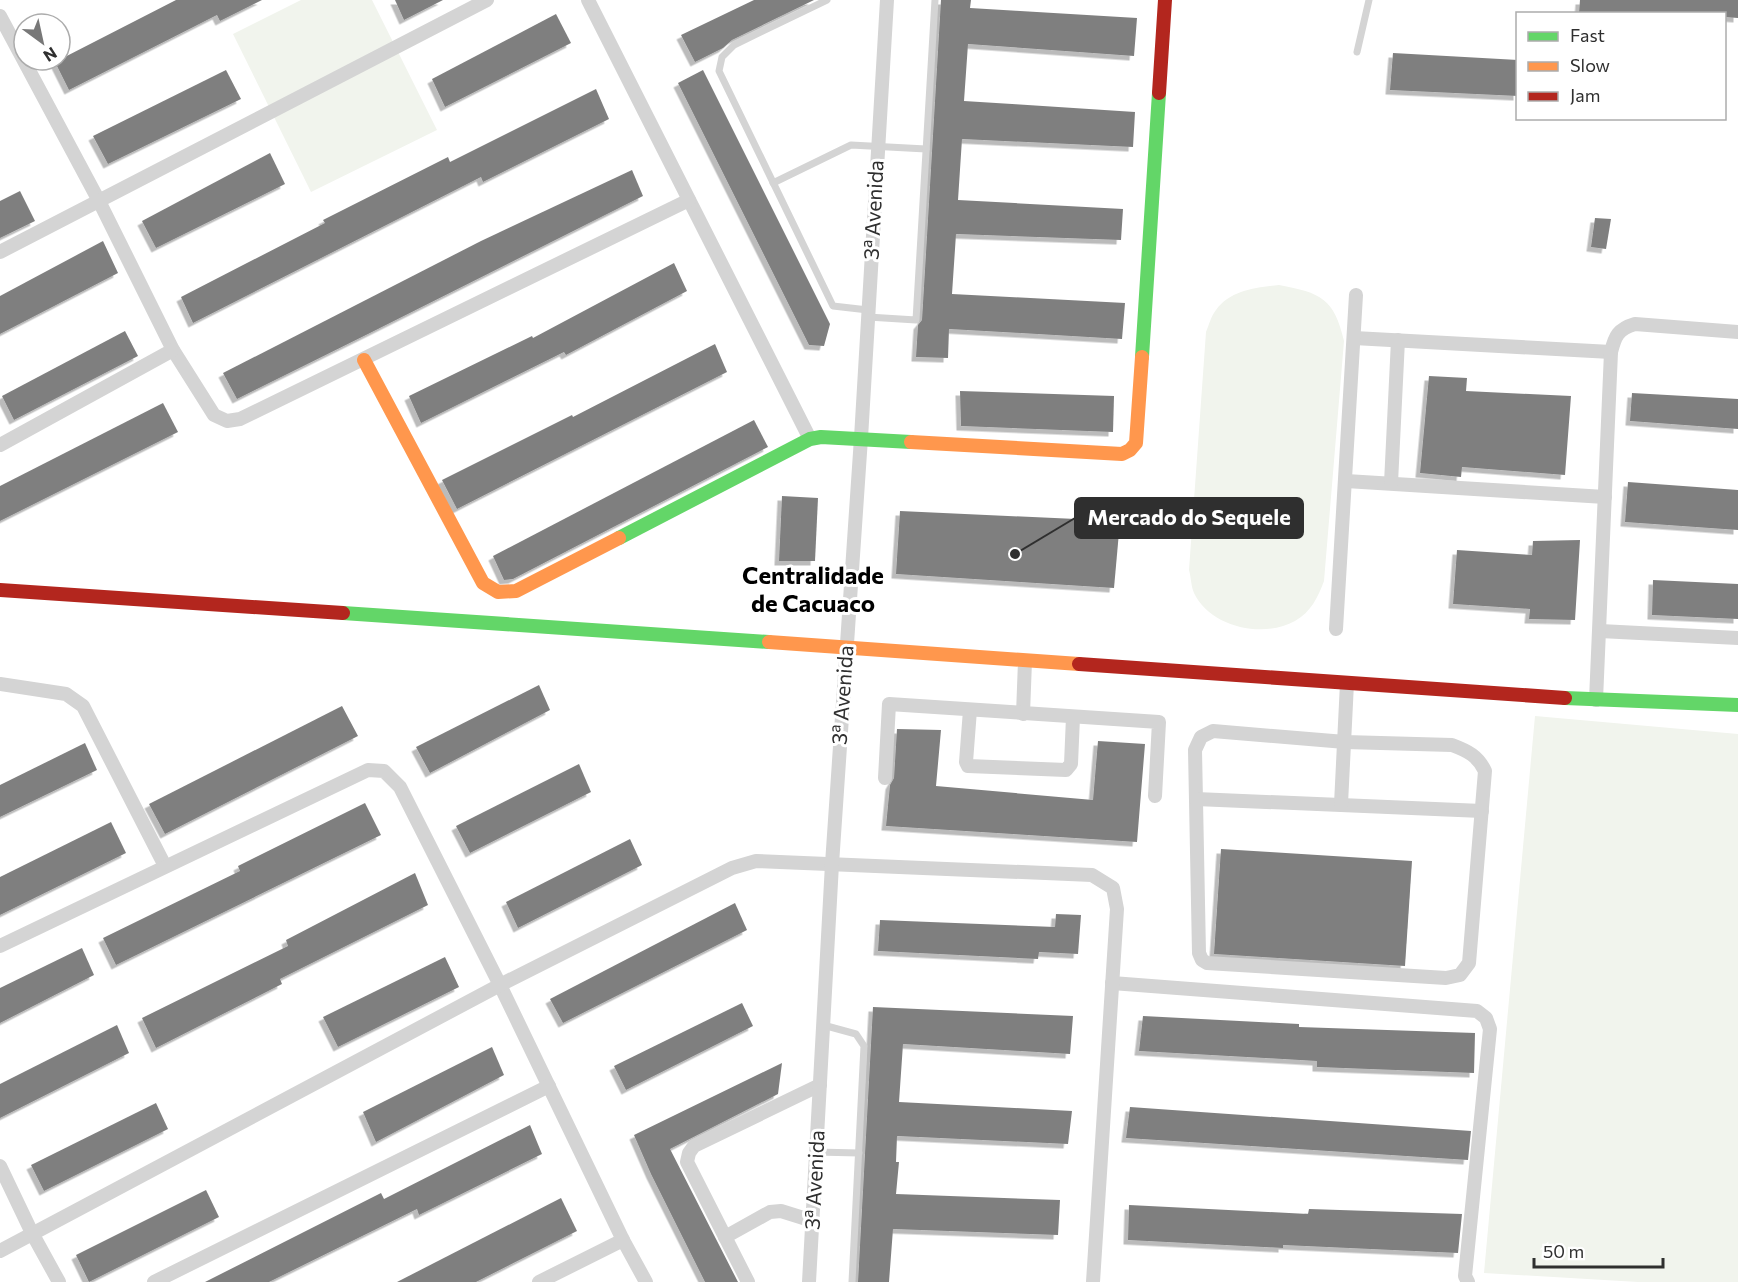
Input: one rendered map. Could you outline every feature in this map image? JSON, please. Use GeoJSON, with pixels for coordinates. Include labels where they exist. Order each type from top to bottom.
{"type":"FeatureCollection","features":[{"type":"Feature","properties":{"kind":"street"},"geometry":{"type":"LineString","coordinates":[[0,252],[487,0]]}},
{"type":"Feature","properties":{"kind":"street"},"geometry":{"type":"LineString","coordinates":[[588,0],[810,439]]}},
{"type":"Feature","properties":{"kind":"street","name":"3ª Avenida"},"geometry":{"type":"LineString","coordinates":[[809,1282],[832,864],[861,438],[887,0]]}},
{"type":"Feature","properties":{"kind":"street"},"geometry":{"type":"LineString","coordinates":[[364,360],[483,584],[498,592],[516,591],[810,439],[861,438],[1122,454],[1136,443],[1165,0]]}},
{"type":"Feature","properties":{"kind":"street"},"geometry":{"type":"LineString","coordinates":[[0,16],[99,201],[173,350],[214,415],[227,421],[240,419],[364,360],[689,200]]}},
{"type":"Feature","properties":{"kind":"street"},"geometry":{"type":"LineString","coordinates":[[1336,629],[1356,296]]}},
{"type":"Feature","properties":{"kind":"street"},"geometry":{"type":"LineString","coordinates":[[1596,700],[1611,352],[1615,335],[1622,328],[1635,324],[1738,332]]}},
{"type":"Feature","properties":{"kind":"street"},"geometry":{"type":"LineString","coordinates":[[1354,338],[1611,352]]}},
{"type":"Feature","properties":{"kind":"street"},"geometry":{"type":"LineString","coordinates":[[1391,483],[1398,340]]}},
{"type":"Feature","properties":{"kind":"street"},"geometry":{"type":"LineString","coordinates":[[0,445],[173,350]]}},
{"type":"Feature","properties":{"kind":"street"},"geometry":{"type":"LineString","coordinates":[[1346,481],[1605,497]]}},
{"type":"Feature","properties":{"kind":"street"},"geometry":{"type":"LineString","coordinates":[[0,590],[1596,700],[1738,705]]}},
{"type":"Feature","properties":{"kind":"street"},"geometry":{"type":"LineString","coordinates":[[1600,631],[1738,638]]}},
{"type":"Feature","properties":{"kind":"street"},"geometry":{"type":"LineString","coordinates":[[1023,714],[1025,661]]}},
{"type":"Feature","properties":{"kind":"street"},"geometry":{"type":"LineString","coordinates":[[1341,804],[1347,683]]}},
{"type":"Feature","properties":{"kind":"street"},"geometry":{"type":"LineString","coordinates":[[0,684],[66,694],[83,706],[165,866]]}},
{"type":"Feature","properties":{"kind":"street"},"geometry":{"type":"LineString","coordinates":[[885,778],[889,704],[1159,722],[1155,796]]}},
{"type":"Feature","properties":{"kind":"street"},"geometry":{"type":"LineString","coordinates":[[970,710],[966,762],[968,766],[1066,770],[1071,764],[1073,717]]}},
{"type":"Feature","properties":{"kind":"street"},"geometry":{"type":"LineString","coordinates":[[1213,731],[1345,742],[1452,745],[1467,751],[1479,760],[1485,771],[1469,963],[1460,975],[1446,978],[1207,963],[1202,960],[1199,953],[1196,799],[1195,750],[1201,737],[1213,731]]}},
{"type":"Feature","properties":{"kind":"street"},"geometry":{"type":"LineString","coordinates":[[0,946],[368,771],[384,771],[400,787],[500,984],[623,1240],[646,1282]]}},
{"type":"Feature","properties":{"kind":"street"},"geometry":{"type":"LineString","coordinates":[[1196,799],[1482,811]]}},
{"type":"Feature","properties":{"kind":"street"},"geometry":{"type":"LineString","coordinates":[[0,1251],[500,984],[732,868],[756,861],[1092,875],[1113,888],[1117,909],[1093,1282]]}},
{"type":"Feature","properties":{"kind":"street"},"geometry":{"type":"LineString","coordinates":[[1112,983],[1477,1011],[1486,1018],[1490,1029],[1465,1276],[1468,1282]]}},
{"type":"Feature","properties":{"kind":"street"},"geometry":{"type":"LineString","coordinates":[[748,1282],[687,1162],[689,1153],[694,1146],[820,1085]]}},
{"type":"Feature","properties":{"kind":"street"},"geometry":{"type":"LineString","coordinates":[[154,1282],[549,1086]]}},
{"type":"Feature","properties":{"kind":"street"},"geometry":{"type":"LineString","coordinates":[[0,1166],[32,1233],[59,1282]]}},
{"type":"Feature","properties":{"kind":"street"},"geometry":{"type":"LineString","coordinates":[[725,1237],[770,1212],[781,1211],[813,1221]]}},
{"type":"Feature","properties":{"kind":"street"},"geometry":{"type":"LineString","coordinates":[[539,1282],[623,1240]]}},
{"type":"Feature","properties":{"kind":"lane"},"geometry":{"type":"LineString","coordinates":[[826,0],[734,45],[722,57],[719,71],[833,306],[916,320],[935,0]]}},
{"type":"Feature","properties":{"kind":"lane"},"geometry":{"type":"LineString","coordinates":[[1357,52],[1369,0]]}},
{"type":"Feature","properties":{"kind":"lane"},"geometry":{"type":"LineString","coordinates":[[773,183],[851,145],[926,149]]}},
{"type":"Feature","properties":{"kind":"lane"},"geometry":{"type":"LineString","coordinates":[[824,1025],[856,1034],[864,1046],[852,1282]]}},
{"type":"Feature","properties":{"kind":"lane"},"geometry":{"type":"LineString","coordinates":[[816,1152],[859,1153]]}},
{"type":"Feature","properties":{"kind":"shaded area"},"geometry":{"type":"Polygon","coordinates":[[[301,0],[372,0],[437,130],[311,192],[233,34],[301,0]]]}},
{"type":"Feature","properties":{"kind":"shaded area"},"geometry":{"type":"Polygon","coordinates":[[[1279,285],[1305,291],[1324,300],[1336,315],[1344,341],[1324,581],[1313,604],[1301,617],[1282,626],[1253,629],[1225,622],[1202,605],[1194,593],[1189,570],[1206,332],[1214,312],[1229,298],[1244,291],[1279,285]]]}},
{"type":"Feature","properties":{"kind":"shaded area"},"geometry":{"type":"Polygon","coordinates":[[[1535,716],[1738,734],[1738,1282],[1638,1282],[1484,1273],[1535,716]]]}},
{"type":"Feature","properties":{"kind":"building"},"geometry":{"type":"Polygon","coordinates":[[[176,0],[262,0],[220,21],[217,15],[69,90],[60,72],[72,72],[72,53],[176,0]]]}},
{"type":"Feature","properties":{"kind":"building"},"geometry":{"type":"Polygon","coordinates":[[[395,0],[443,0],[404,20],[395,0]]]}},
{"type":"Feature","properties":{"kind":"building"},"geometry":{"type":"Polygon","coordinates":[[[754,0],[814,0],[732,40],[723,48],[695,62],[681,35],[754,0]]]}},
{"type":"Feature","properties":{"kind":"building"},"geometry":{"type":"Polygon","coordinates":[[[941,0],[971,0],[970,8],[1137,18],[1134,56],[968,44],[964,101],[1135,112],[1133,147],[962,139],[958,200],[1123,209],[1121,240],[956,234],[952,294],[1125,303],[1122,339],[949,329],[948,358],[916,357],[918,325],[922,320],[941,0]]]}},
{"type":"Feature","properties":{"kind":"building"},"geometry":{"type":"Polygon","coordinates":[[[1580,0],[1738,0],[1738,18],[1726,17],[1726,12],[1579,12],[1580,0]]]}},
{"type":"Feature","properties":{"kind":"building"},"geometry":{"type":"Polygon","coordinates":[[[556,14],[571,43],[445,107],[432,79],[556,14]]]}},
{"type":"Feature","properties":{"kind":"building"},"geometry":{"type":"Polygon","coordinates":[[[1393,53],[1516,60],[1516,96],[1390,90],[1393,53]]]}},
{"type":"Feature","properties":{"kind":"building"},"geometry":{"type":"Polygon","coordinates":[[[226,70],[241,99],[108,164],[93,136],[226,70]]]}},
{"type":"Feature","properties":{"kind":"building"},"geometry":{"type":"Polygon","coordinates":[[[703,70],[830,324],[824,346],[809,345],[678,83],[703,70]]]}},
{"type":"Feature","properties":{"kind":"building"},"geometry":{"type":"Polygon","coordinates":[[[596,89],[609,119],[483,182],[481,177],[193,323],[181,297],[325,223],[323,220],[448,157],[450,162],[596,89]]]}},
{"type":"Feature","properties":{"kind":"building"},"geometry":{"type":"Polygon","coordinates":[[[270,153],[285,184],[156,248],[142,221],[270,153]]]}},
{"type":"Feature","properties":{"kind":"building"},"geometry":{"type":"Polygon","coordinates":[[[632,170],[643,196],[370,333],[237,399],[223,373],[481,241],[632,170]]]}},
{"type":"Feature","properties":{"kind":"building"},"geometry":{"type":"Polygon","coordinates":[[[20,191],[35,221],[0,238],[0,201],[20,191]]]}},
{"type":"Feature","properties":{"kind":"building"},"geometry":{"type":"Polygon","coordinates":[[[1595,218],[1611,219],[1606,249],[1591,247],[1595,218]]]}},
{"type":"Feature","properties":{"kind":"building"},"geometry":{"type":"Polygon","coordinates":[[[103,241],[118,273],[0,334],[0,296],[103,241]]]}},
{"type":"Feature","properties":{"kind":"building"},"geometry":{"type":"Polygon","coordinates":[[[674,263],[687,291],[566,355],[564,352],[421,423],[409,396],[532,336],[533,338],[674,263]]]}},
{"type":"Feature","properties":{"kind":"building"},"geometry":{"type":"Polygon","coordinates":[[[125,331],[138,356],[14,420],[2,396],[125,331]]]}},
{"type":"Feature","properties":{"kind":"building"},"geometry":{"type":"Polygon","coordinates":[[[715,344],[727,372],[457,509],[442,480],[572,415],[573,417],[715,344]]]}},
{"type":"Feature","properties":{"kind":"building"},"geometry":{"type":"Polygon","coordinates":[[[1429,376],[1467,378],[1466,391],[1571,396],[1565,475],[1462,467],[1461,477],[1420,473],[1429,376]]]}},
{"type":"Feature","properties":{"kind":"building"},"geometry":{"type":"Polygon","coordinates":[[[960,391],[1114,396],[1113,432],[961,426],[960,391]]]}},
{"type":"Feature","properties":{"kind":"building"},"geometry":{"type":"Polygon","coordinates":[[[1632,393],[1738,399],[1738,429],[1630,421],[1632,393]]]}},
{"type":"Feature","properties":{"kind":"building"},"geometry":{"type":"Polygon","coordinates":[[[163,403],[178,432],[0,521],[0,486],[163,403]]]}},
{"type":"Feature","properties":{"kind":"building"},"geometry":{"type":"Polygon","coordinates":[[[754,420],[768,447],[513,579],[504,580],[493,556],[754,420]]]}},
{"type":"Feature","properties":{"kind":"building"},"geometry":{"type":"Polygon","coordinates":[[[1628,482],[1738,490],[1738,530],[1625,522],[1628,482]]]}},
{"type":"Feature","properties":{"kind":"building"},"geometry":{"type":"Polygon","coordinates":[[[782,496],[818,498],[815,561],[779,561],[782,496]]]}},
{"type":"Feature","properties":{"kind":"building"},"geometry":{"type":"Polygon","coordinates":[[[900,511],[1120,521],[1114,588],[896,574],[900,511]]]}},
{"type":"Feature","properties":{"kind":"building"},"geometry":{"type":"Polygon","coordinates":[[[1580,540],[1575,620],[1529,619],[1530,609],[1453,604],[1457,550],[1532,555],[1533,541],[1580,540]]]}},
{"type":"Feature","properties":{"kind":"building"},"geometry":{"type":"Polygon","coordinates":[[[1653,580],[1738,584],[1738,619],[1652,615],[1653,580]]]}},
{"type":"Feature","properties":{"kind":"building"},"geometry":{"type":"Polygon","coordinates":[[[539,685],[550,710],[430,773],[416,747],[539,685]]]}},
{"type":"Feature","properties":{"kind":"building"},"geometry":{"type":"Polygon","coordinates":[[[342,706],[358,736],[165,834],[149,804],[342,706]]]}},
{"type":"Feature","properties":{"kind":"building"},"geometry":{"type":"Polygon","coordinates":[[[897,729],[941,730],[936,786],[1093,800],[1098,741],[1145,744],[1137,842],[886,826],[890,785],[894,778],[897,729]]]}},
{"type":"Feature","properties":{"kind":"building"},"geometry":{"type":"Polygon","coordinates":[[[85,743],[97,770],[0,817],[0,785],[85,743]]]}},
{"type":"Feature","properties":{"kind":"building"},"geometry":{"type":"Polygon","coordinates":[[[579,764],[591,792],[470,853],[456,826],[579,764]]]}},
{"type":"Feature","properties":{"kind":"building"},"geometry":{"type":"Polygon","coordinates":[[[365,803],[381,835],[116,965],[103,938],[240,871],[238,866],[365,803]]]}},
{"type":"Feature","properties":{"kind":"building"},"geometry":{"type":"Polygon","coordinates":[[[111,822],[126,853],[0,915],[0,877],[111,822]]]}},
{"type":"Feature","properties":{"kind":"building"},"geometry":{"type":"Polygon","coordinates":[[[630,839],[642,865],[518,928],[506,902],[630,839]]]}},
{"type":"Feature","properties":{"kind":"building"},"geometry":{"type":"Polygon","coordinates":[[[1221,849],[1412,861],[1405,966],[1214,954],[1221,849]]]}},
{"type":"Feature","properties":{"kind":"building"},"geometry":{"type":"Polygon","coordinates":[[[415,873],[428,905],[280,979],[282,984],[156,1048],[142,1018],[288,946],[286,940],[415,873]]]}},
{"type":"Feature","properties":{"kind":"building"},"geometry":{"type":"Polygon","coordinates":[[[735,903],[747,930],[563,1023],[550,999],[735,903]]]}},
{"type":"Feature","properties":{"kind":"building"},"geometry":{"type":"Polygon","coordinates":[[[1056,914],[1081,915],[1078,954],[1039,952],[1038,959],[878,951],[880,920],[1055,927],[1056,914]]]}},
{"type":"Feature","properties":{"kind":"building"},"geometry":{"type":"Polygon","coordinates":[[[82,948],[94,975],[0,1023],[0,988],[82,948]]]}},
{"type":"Feature","properties":{"kind":"building"},"geometry":{"type":"Polygon","coordinates":[[[445,957],[459,987],[338,1047],[323,1017],[445,957]]]}},
{"type":"Feature","properties":{"kind":"building"},"geometry":{"type":"Polygon","coordinates":[[[742,1003],[753,1026],[626,1090],[614,1066],[742,1003]]]}},
{"type":"Feature","properties":{"kind":"building"},"geometry":{"type":"Polygon","coordinates":[[[873,1007],[1073,1016],[1070,1054],[903,1044],[899,1102],[1072,1111],[1068,1144],[897,1136],[896,1162],[899,1162],[896,1194],[1060,1200],[1058,1235],[893,1229],[889,1282],[858,1282],[873,1007]]]}},
{"type":"Feature","properties":{"kind":"building"},"geometry":{"type":"Polygon","coordinates":[[[1143,1016],[1299,1024],[1299,1027],[1475,1033],[1474,1073],[1317,1067],[1317,1061],[1139,1051],[1143,1016]]]}},
{"type":"Feature","properties":{"kind":"building"},"geometry":{"type":"Polygon","coordinates":[[[117,1025],[129,1053],[0,1118],[0,1084],[117,1025]]]}},
{"type":"Feature","properties":{"kind":"building"},"geometry":{"type":"Polygon","coordinates":[[[492,1047],[504,1075],[376,1142],[363,1112],[492,1047]]]}},
{"type":"Feature","properties":{"kind":"building"},"geometry":{"type":"Polygon","coordinates":[[[782,1063],[778,1094],[670,1149],[738,1282],[705,1282],[634,1135],[782,1063]]]}},
{"type":"Feature","properties":{"kind":"building"},"geometry":{"type":"Polygon","coordinates":[[[156,1103],[168,1129],[44,1191],[31,1165],[156,1103]]]}},
{"type":"Feature","properties":{"kind":"building"},"geometry":{"type":"Polygon","coordinates":[[[1130,1107],[1471,1131],[1468,1160],[1126,1138],[1130,1107]]]}},
{"type":"Feature","properties":{"kind":"building"},"geometry":{"type":"Polygon","coordinates":[[[530,1125],[542,1154],[419,1215],[417,1209],[269,1282],[205,1282],[381,1193],[384,1199],[530,1125]]]}},
{"type":"Feature","properties":{"kind":"building"},"geometry":{"type":"Polygon","coordinates":[[[206,1190],[219,1217],[89,1282],[76,1255],[206,1190]]]}},
{"type":"Feature","properties":{"kind":"building"},"geometry":{"type":"Polygon","coordinates":[[[561,1198],[577,1231],[476,1282],[397,1282],[561,1198]]]}},
{"type":"Feature","properties":{"kind":"building"},"geometry":{"type":"Polygon","coordinates":[[[1129,1205],[1308,1214],[1309,1209],[1462,1214],[1458,1253],[1283,1245],[1283,1248],[1128,1240],[1129,1205]]]}},
{"type":"Feature","properties":{"kind":"traffic: fast"},"geometry":{"type":"LineString","coordinates":[[1142,357],[1159,93]]}},
{"type":"Feature","properties":{"kind":"traffic: fast"},"geometry":{"type":"LineString","coordinates":[[619,538],[810,439],[821,437],[911,442]]}},
{"type":"Feature","properties":{"kind":"traffic: fast"},"geometry":{"type":"LineString","coordinates":[[343,613],[769,642]]}},
{"type":"Feature","properties":{"kind":"traffic: fast"},"geometry":{"type":"LineString","coordinates":[[1565,698],[1738,705]]}},
{"type":"Feature","properties":{"kind":"traffic: slow"},"geometry":{"type":"LineString","coordinates":[[911,442],[1122,454],[1136,443],[1142,357]]}},
{"type":"Feature","properties":{"kind":"traffic: slow"},"geometry":{"type":"LineString","coordinates":[[364,360],[483,583],[498,592],[516,591],[619,538]]}},
{"type":"Feature","properties":{"kind":"traffic: slow"},"geometry":{"type":"LineString","coordinates":[[769,642],[1079,664]]}},
{"type":"Feature","properties":{"kind":"traffic: jam"},"geometry":{"type":"LineString","coordinates":[[1159,93],[1165,0]]}},
{"type":"Feature","properties":{"kind":"traffic: jam"},"geometry":{"type":"LineString","coordinates":[[0,590],[343,613]]}},
{"type":"Feature","properties":{"kind":"traffic: jam"},"geometry":{"type":"LineString","coordinates":[[1079,664],[1565,698]]}},
{"type":"Feature","properties":{"kind":"place","name":"Mercado do Sequele"},"geometry":{"type":"Point","coordinates":[1015,554]}},
{"type":"Feature","properties":{"kind":"district","name":"Centralidade de Cacuaco"},"geometry":{"type":"Point","coordinates":[813,590]}}]}
